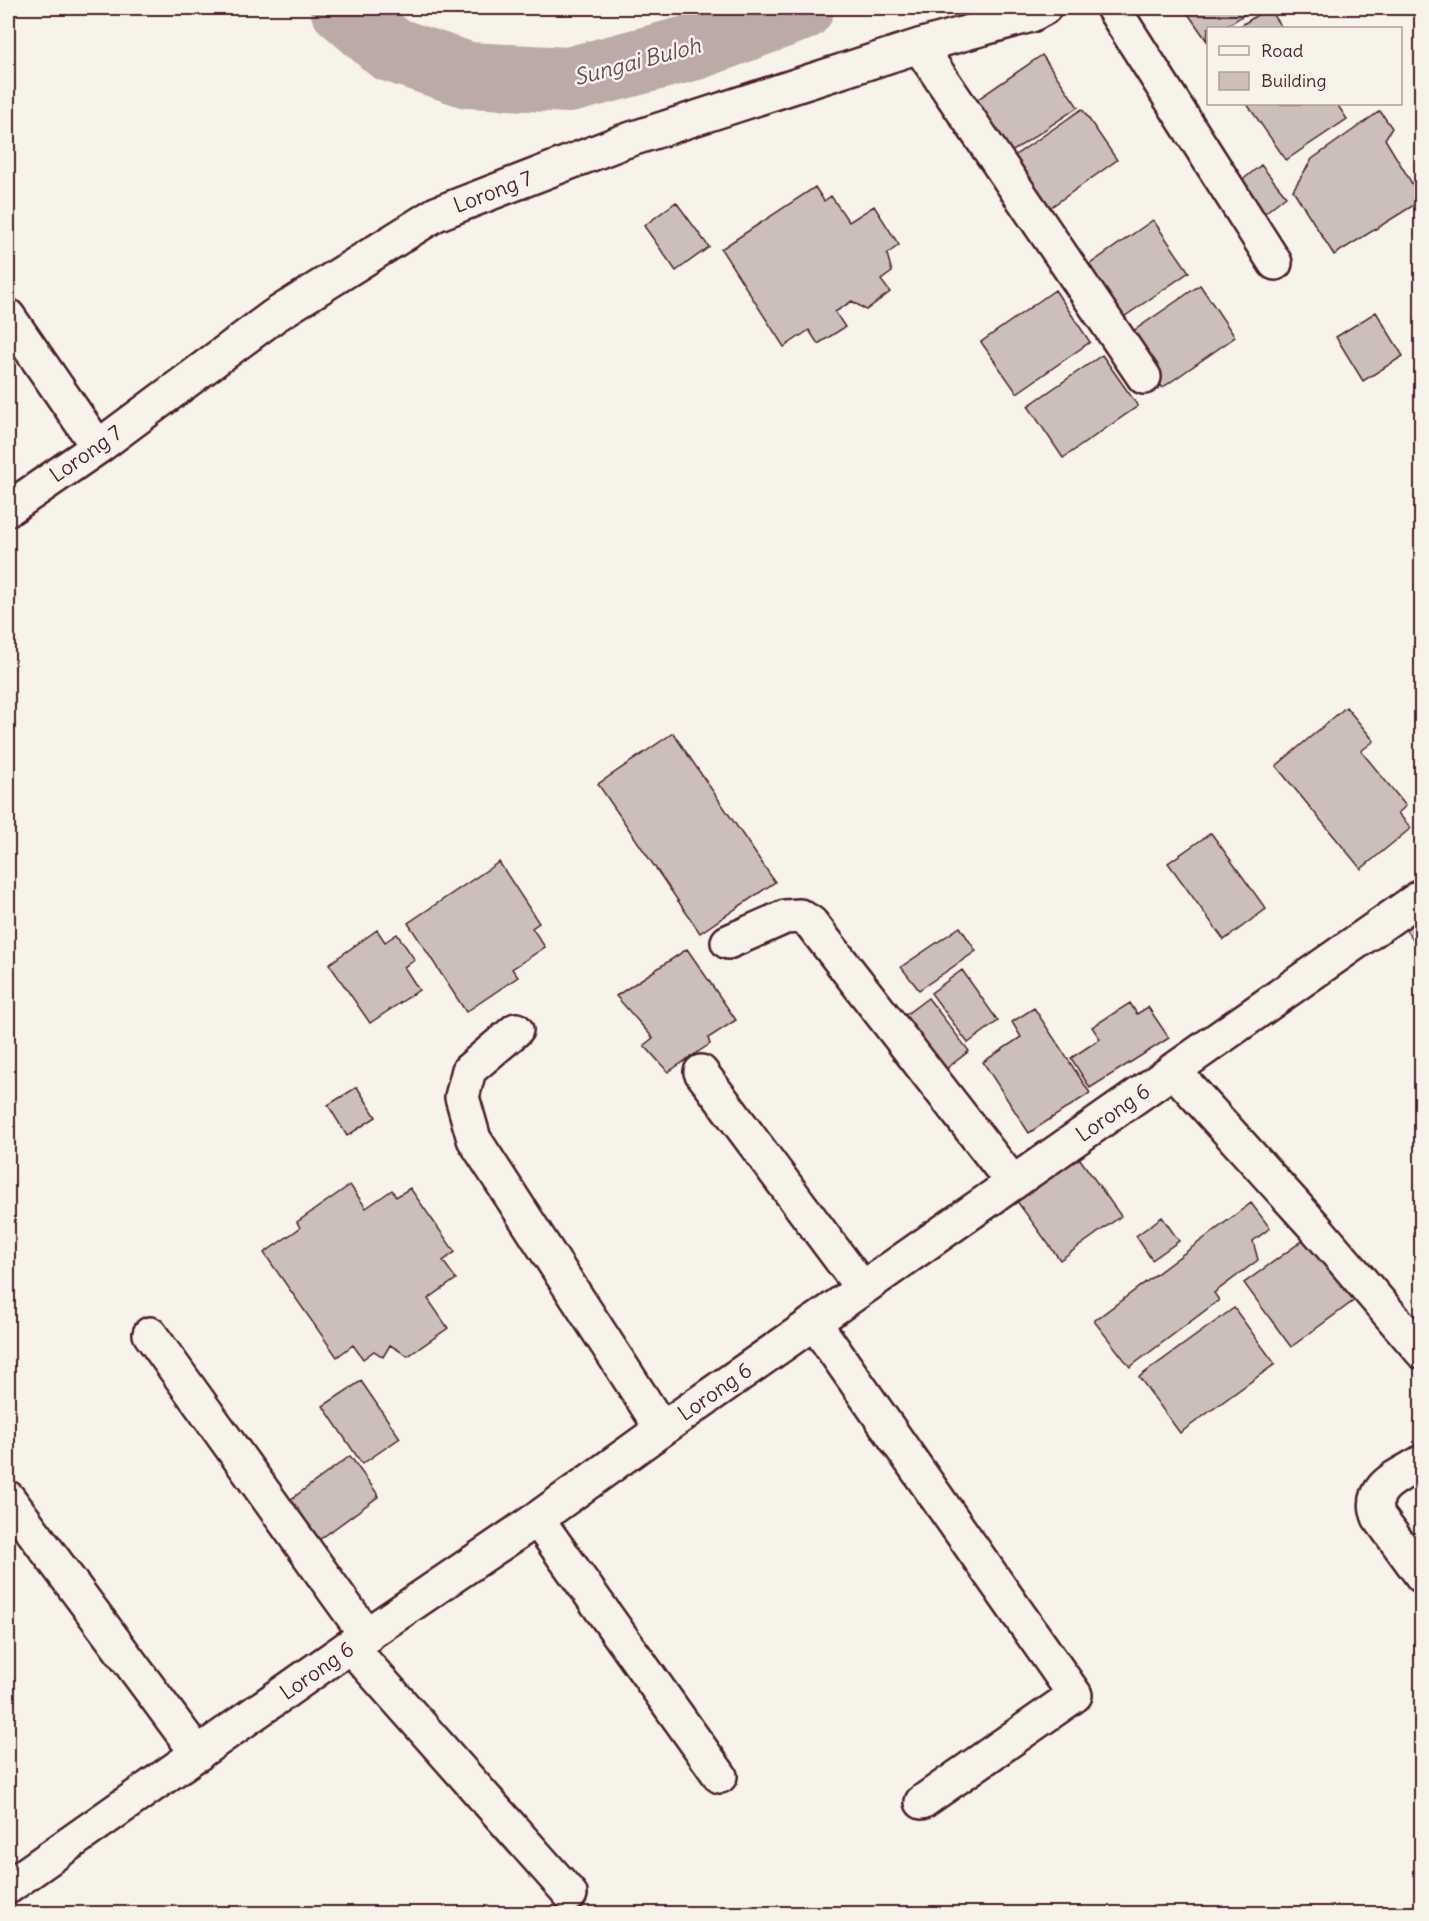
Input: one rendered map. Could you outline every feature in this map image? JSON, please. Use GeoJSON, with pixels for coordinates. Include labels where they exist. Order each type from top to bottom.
{"type":"FeatureCollection","features":[{"type":"Feature","properties":{"kind":"street","name":"Lorong 7"},"geometry":{"type":"LineString","coordinates":[[8,509],[98,447],[274,316],[436,214],[622,142],[919,46],[1032,15],[1044,8]]}},
{"type":"Feature","properties":{"kind":"street"},"geometry":{"type":"LineString","coordinates":[[1113,8],[1275,263]]}},
{"type":"Feature","properties":{"kind":"street"},"geometry":{"type":"LineString","coordinates":[[919,46],[1144,377]]}},
{"type":"Feature","properties":{"kind":"street"},"geometry":{"type":"LineString","coordinates":[[8,316],[98,447]]}},
{"type":"Feature","properties":{"kind":"street","name":"Lorong 6"},"geometry":{"type":"LineString","coordinates":[[8,1887],[537,1519],[862,1288],[1422,896]]}},
{"type":"Feature","properties":{"kind":"street"},"geometry":{"type":"LineString","coordinates":[[728,942],[785,917],[800,916],[811,923],[1013,1183]]}},
{"type":"Feature","properties":{"kind":"street"},"geometry":{"type":"LineString","coordinates":[[516,1029],[470,1070],[462,1098],[474,1139],[662,1429]]}},
{"type":"Feature","properties":{"kind":"street"},"geometry":{"type":"LineString","coordinates":[[1173,1070],[1314,1226],[1422,1352]]}},
{"type":"Feature","properties":{"kind":"street"},"geometry":{"type":"LineString","coordinates":[[701,1072],[862,1288]]}},
{"type":"Feature","properties":{"kind":"street"},"geometry":{"type":"LineString","coordinates":[[814,1322],[1075,1695],[922,1802]]}},
{"type":"Feature","properties":{"kind":"street"},"geometry":{"type":"LineString","coordinates":[[150,1334],[359,1641],[570,1894]]}},
{"type":"Feature","properties":{"kind":"street"},"geometry":{"type":"LineString","coordinates":[[1422,1462],[1385,1485],[1377,1494],[1374,1506],[1379,1517],[1422,1576]]}},
{"type":"Feature","properties":{"kind":"street"},"geometry":{"type":"LineString","coordinates":[[8,1498],[198,1754]]}},
{"type":"Feature","properties":{"kind":"street"},"geometry":{"type":"LineString","coordinates":[[537,1519],[720,1776]]}},
{"type":"Feature","properties":{"kind":"building"},"geometry":{"type":"Polygon","coordinates":[[[1184,8],[1254,8],[1226,27],[1207,27],[1207,41],[1184,8]]]}},
{"type":"Feature","properties":{"kind":"building"},"geometry":{"type":"Polygon","coordinates":[[[1268,8],[1281,27],[1239,27],[1268,8]]]}},
{"type":"Feature","properties":{"kind":"building"},"geometry":{"type":"Polygon","coordinates":[[[1042,55],[1078,107],[1004,157],[968,106],[1042,55]]]}},
{"type":"Feature","properties":{"kind":"building"},"geometry":{"type":"Polygon","coordinates":[[[1248,105],[1338,105],[1347,119],[1286,160],[1248,105]]]}},
{"type":"Feature","properties":{"kind":"building"},"geometry":{"type":"Polygon","coordinates":[[[1082,109],[1117,160],[1044,212],[1008,160],[1082,109]]]}},
{"type":"Feature","properties":{"kind":"building"},"geometry":{"type":"Polygon","coordinates":[[[1380,111],[1392,128],[1385,139],[1422,200],[1334,255],[1293,190],[1312,159],[1380,111]]]}},
{"type":"Feature","properties":{"kind":"building"},"geometry":{"type":"Polygon","coordinates":[[[1261,165],[1286,196],[1261,216],[1236,185],[1261,165]]]}},
{"type":"Feature","properties":{"kind":"building"},"geometry":{"type":"Polygon","coordinates":[[[815,187],[824,201],[831,196],[849,222],[874,206],[899,245],[887,254],[892,272],[881,280],[890,292],[866,310],[852,301],[835,312],[845,327],[818,344],[809,330],[784,347],[721,249],[815,187]]]}},
{"type":"Feature","properties":{"kind":"building"},"geometry":{"type":"Polygon","coordinates":[[[676,202],[709,247],[676,271],[644,226],[676,202]]]}},
{"type":"Feature","properties":{"kind":"building"},"geometry":{"type":"Polygon","coordinates":[[[1153,220],[1189,272],[1115,323],[1080,271],[1153,220]]]}},
{"type":"Feature","properties":{"kind":"building"},"geometry":{"type":"Polygon","coordinates":[[[1200,285],[1235,337],[1162,388],[1126,336],[1200,285]]]}},
{"type":"Feature","properties":{"kind":"building"},"geometry":{"type":"Polygon","coordinates":[[[1055,290],[1090,342],[1017,393],[981,342],[1055,290]]]}},
{"type":"Feature","properties":{"kind":"building"},"geometry":{"type":"Polygon","coordinates":[[[1376,312],[1403,356],[1363,381],[1336,337],[1376,312]]]}},
{"type":"Feature","properties":{"kind":"building"},"geometry":{"type":"Polygon","coordinates":[[[1102,355],[1138,406],[1063,458],[1028,406],[1102,355]]]}},
{"type":"Feature","properties":{"kind":"building"},"geometry":{"type":"Polygon","coordinates":[[[1346,707],[1374,741],[1361,751],[1406,806],[1398,813],[1411,828],[1361,869],[1276,766],[1346,707]]]}},
{"type":"Feature","properties":{"kind":"building"},"geometry":{"type":"Polygon","coordinates":[[[673,733],[775,882],[700,933],[598,784],[673,733]]]}},
{"type":"Feature","properties":{"kind":"building"},"geometry":{"type":"Polygon","coordinates":[[[1211,833],[1266,909],[1224,940],[1168,863],[1211,833]]]}},
{"type":"Feature","properties":{"kind":"building"},"geometry":{"type":"Polygon","coordinates":[[[499,862],[539,923],[532,928],[545,947],[512,969],[518,977],[466,1012],[408,923],[499,862]]]}},
{"type":"Feature","properties":{"kind":"building"},"geometry":{"type":"Polygon","coordinates":[[[1422,918],[1422,952],[1405,929],[1422,918]]]}},
{"type":"Feature","properties":{"kind":"building"},"geometry":{"type":"Polygon","coordinates":[[[960,927],[976,951],[919,990],[901,967],[960,927]]]}},
{"type":"Feature","properties":{"kind":"building"},"geometry":{"type":"Polygon","coordinates":[[[377,930],[385,942],[397,934],[415,960],[404,967],[419,990],[370,1023],[329,964],[377,930]]]}},
{"type":"Feature","properties":{"kind":"building"},"geometry":{"type":"Polygon","coordinates":[[[687,949],[736,1020],[708,1038],[710,1044],[668,1072],[644,1045],[653,1038],[616,996],[687,949]]]}},
{"type":"Feature","properties":{"kind":"building"},"geometry":{"type":"Polygon","coordinates":[[[962,970],[998,1021],[968,1043],[931,993],[962,970]]]}},
{"type":"Feature","properties":{"kind":"building"},"geometry":{"type":"Polygon","coordinates":[[[928,998],[969,1051],[942,1072],[900,1019],[928,998]]]}},
{"type":"Feature","properties":{"kind":"building"},"geometry":{"type":"Polygon","coordinates":[[[1130,1003],[1137,1014],[1148,1007],[1169,1038],[1090,1088],[1071,1058],[1100,1039],[1092,1027],[1130,1003]]]}},
{"type":"Feature","properties":{"kind":"building"},"geometry":{"type":"Polygon","coordinates":[[[1034,1008],[1090,1093],[1029,1133],[983,1062],[1021,1037],[1012,1022],[1034,1008]]]}},
{"type":"Feature","properties":{"kind":"building"},"geometry":{"type":"Polygon","coordinates":[[[357,1087],[376,1117],[347,1136],[328,1105],[357,1087]]]}},
{"type":"Feature","properties":{"kind":"building"},"geometry":{"type":"Polygon","coordinates":[[[1077,1155],[1121,1216],[1060,1260],[1016,1200],[1077,1155]]]}},
{"type":"Feature","properties":{"kind":"building"},"geometry":{"type":"Polygon","coordinates":[[[350,1185],[366,1208],[392,1190],[396,1197],[410,1188],[455,1252],[443,1261],[456,1279],[428,1299],[448,1328],[408,1356],[390,1345],[383,1357],[374,1351],[363,1359],[353,1345],[337,1357],[264,1253],[300,1228],[297,1222],[350,1185]]]}},
{"type":"Feature","properties":{"kind":"building"},"geometry":{"type":"Polygon","coordinates":[[[1251,1203],[1270,1228],[1253,1241],[1258,1260],[1214,1293],[1219,1300],[1130,1367],[1094,1321],[1251,1203]]]}},
{"type":"Feature","properties":{"kind":"building"},"geometry":{"type":"Polygon","coordinates":[[[1162,1217],[1179,1241],[1152,1260],[1136,1236],[1162,1217]]]}},
{"type":"Feature","properties":{"kind":"building"},"geometry":{"type":"Polygon","coordinates":[[[1309,1236],[1356,1299],[1291,1347],[1244,1283],[1309,1236]]]}},
{"type":"Feature","properties":{"kind":"building"},"geometry":{"type":"Polygon","coordinates":[[[1234,1308],[1275,1364],[1180,1433],[1139,1377],[1234,1308]]]}},
{"type":"Feature","properties":{"kind":"building"},"geometry":{"type":"Polygon","coordinates":[[[361,1381],[400,1438],[362,1464],[323,1406],[361,1381]]]}},
{"type":"Feature","properties":{"kind":"building"},"geometry":{"type":"Polygon","coordinates":[[[350,1456],[379,1496],[319,1540],[290,1500],[350,1456]]]}},
{"type":"Feature","properties":{"kind":"waterway","name":"Sungai Buloh"},"geometry":{"type":"LineString","coordinates":[[343,8],[390,49],[468,75],[569,80],[695,47],[801,8]]}}]}
